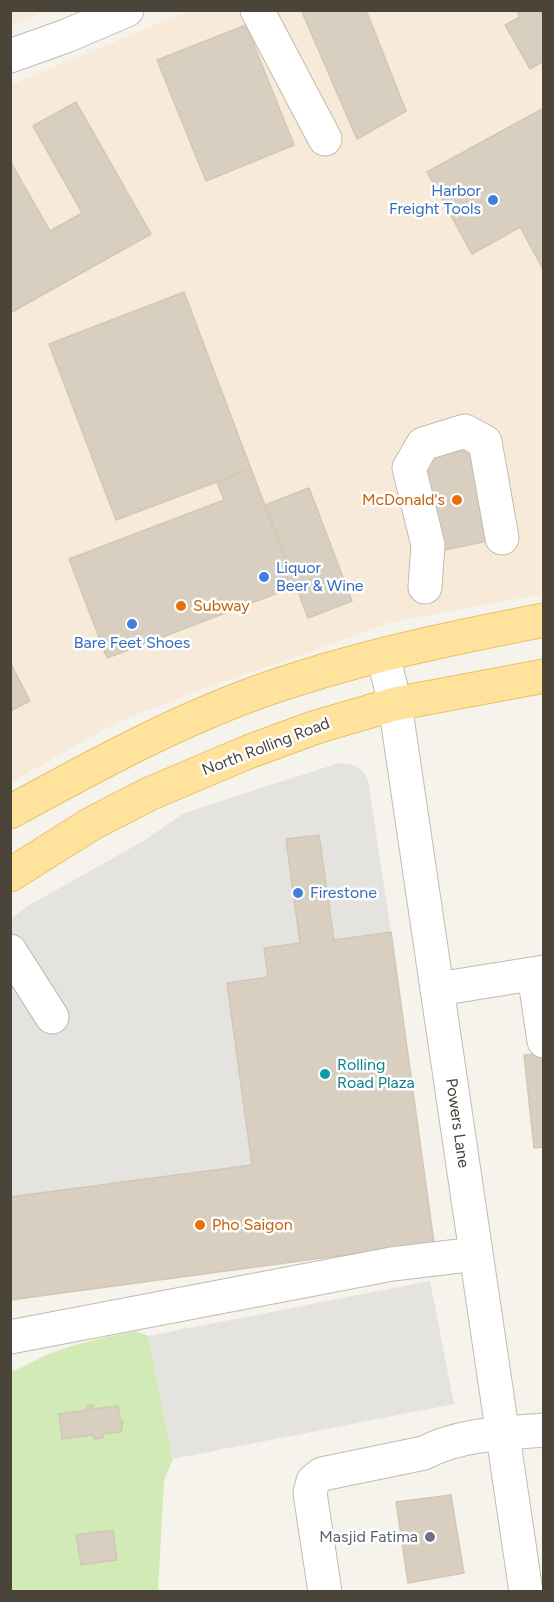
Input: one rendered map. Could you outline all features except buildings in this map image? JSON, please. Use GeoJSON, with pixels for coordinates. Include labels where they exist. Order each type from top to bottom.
{"type":"FeatureCollection","features":[{"type":"Feature","properties":{"kind":"main road"},"geometry":{"type":"LineString","coordinates":[[10,812],[140,743],[227,705],[299,678],[440,640],[543,620]]}},
{"type":"Feature","properties":{"kind":"main road","name":"North Rolling Road"},"geometry":{"type":"LineString","coordinates":[[10,875],[91,824],[149,794],[257,748],[316,727],[395,704],[543,676]]}},
{"type":"Feature","properties":{"kind":"street"},"geometry":{"type":"LineString","coordinates":[[10,56],[66,36],[127,10]]}},
{"type":"Feature","properties":{"kind":"street"},"geometry":{"type":"LineString","coordinates":[[257,10],[325,139]]}},
{"type":"Feature","properties":{"kind":"street"},"geometry":{"type":"LineString","coordinates":[[425,587],[428,545],[409,468],[423,444],[465,430],[485,442],[502,537]]}},
{"type":"Feature","properties":{"kind":"street","name":"Powers Lane"},"geometry":{"type":"LineString","coordinates":[[383,655],[395,704],[526,1592]]}},
{"type":"Feature","properties":{"kind":"street"},"geometry":{"type":"LineString","coordinates":[[10,951],[52,1017]]}},
{"type":"Feature","properties":{"kind":"street"},"geometry":{"type":"LineString","coordinates":[[438,989],[538,973],[542,1028]]}},
{"type":"Feature","properties":{"kind":"street"},"geometry":{"type":"LineString","coordinates":[[10,1337],[392,1264],[476,1254]]}},
{"type":"Feature","properties":{"kind":"street"},"geometry":{"type":"LineString","coordinates":[[325,1592],[310,1493],[313,1481],[322,1474],[424,1454],[439,1445],[456,1440],[543,1430]]}},
{"type":"Feature","properties":{"kind":"shaded area"},"geometry":{"type":"Polygon","coordinates":[[[11,10],[44,10],[44,11],[11,25],[11,10]]]}},
{"type":"Feature","properties":{"kind":"shaded area"},"geometry":{"type":"Polygon","coordinates":[[[188,11],[543,11],[543,594],[387,623],[294,658],[215,684],[116,723],[11,782],[11,85],[188,11]]]}},
{"type":"Feature","properties":{"kind":"shaded area"},"geometry":{"type":"Polygon","coordinates":[[[339,763],[351,764],[362,770],[368,780],[391,932],[334,940],[319,835],[286,839],[300,943],[268,977],[252,1165],[11,1197],[10,920],[26,907],[145,840],[184,813],[339,763]]]}},
{"type":"Feature","properties":{"kind":"shaded area"},"geometry":{"type":"Polygon","coordinates":[[[430,1281],[454,1404],[173,1459],[148,1336],[430,1281]]]}},
{"type":"Feature","properties":{"kind":"green space"},"geometry":{"type":"Polygon","coordinates":[[[136,1331],[148,1336],[173,1459],[164,1481],[158,1591],[11,1592],[11,1371],[70,1347],[136,1331]]]}},
{"type":"Feature","properties":{"kind":"place","name":"Harbor Freight Tools"},"geometry":{"type":"Point","coordinates":[493,200]}},
{"type":"Feature","properties":{"kind":"place","name":"McDonald's"},"geometry":{"type":"Point","coordinates":[457,500]}},
{"type":"Feature","properties":{"kind":"place","name":"Liquor Beer & Wine"},"geometry":{"type":"Point","coordinates":[264,577]}},
{"type":"Feature","properties":{"kind":"place","name":"Subway"},"geometry":{"type":"Point","coordinates":[181,606]}},
{"type":"Feature","properties":{"kind":"place","name":"Bare Feet Shoes"},"geometry":{"type":"Point","coordinates":[132,624]}},
{"type":"Feature","properties":{"kind":"place","name":"Firestone"},"geometry":{"type":"Point","coordinates":[298,893]}},
{"type":"Feature","properties":{"kind":"place","name":"Rolling Road Plaza"},"geometry":{"type":"Point","coordinates":[325,1074]}},
{"type":"Feature","properties":{"kind":"place","name":"Pho Saigon"},"geometry":{"type":"Point","coordinates":[200,1225]}},
{"type":"Feature","properties":{"kind":"place","name":"Masjid Fatima"},"geometry":{"type":"Point","coordinates":[430,1537]}}]}
